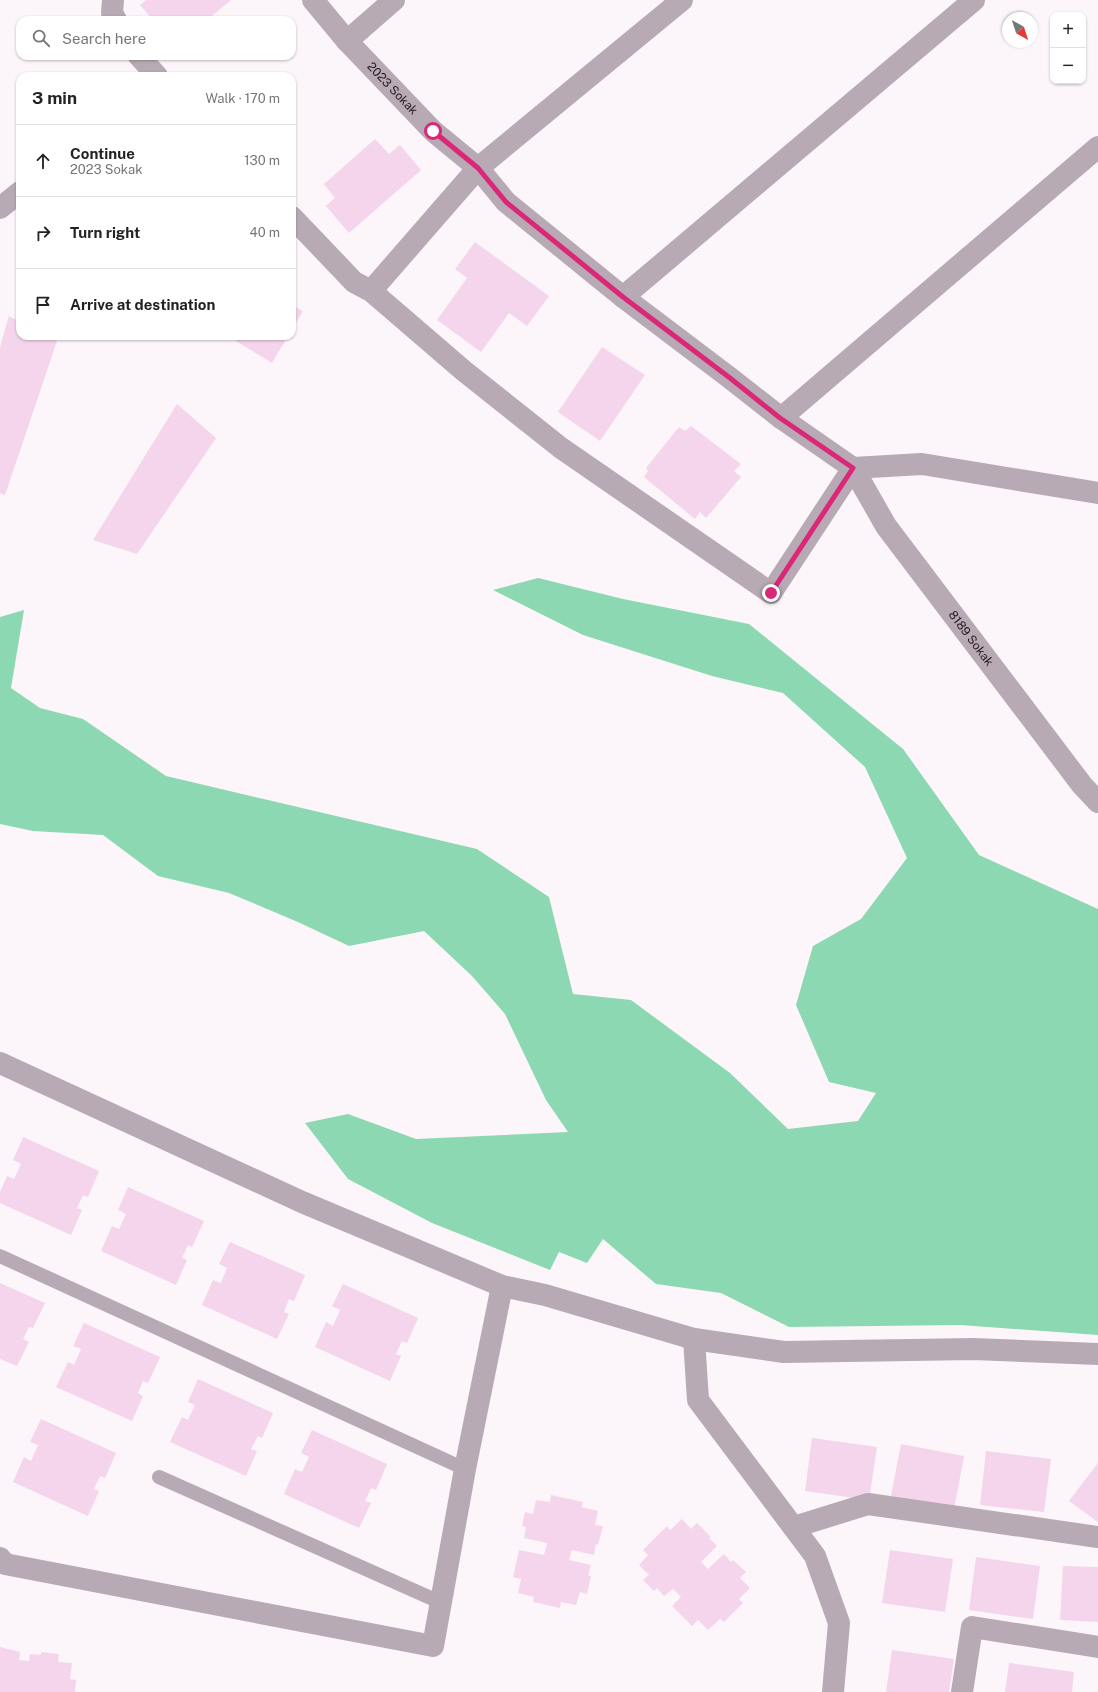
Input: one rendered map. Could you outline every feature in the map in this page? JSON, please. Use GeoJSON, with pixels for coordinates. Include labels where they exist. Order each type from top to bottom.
{"type":"FeatureCollection","features":[{"type":"Feature","properties":{"kind":"street"},"geometry":{"type":"LineString","coordinates":[[113,0],[112,13],[114,16]]}},
{"type":"Feature","properties":{"kind":"street","name":"2023 Sokak"},"geometry":{"type":"LineString","coordinates":[[314,0],[347,41],[433,131],[478,168],[506,202],[623,297],[780,418],[853,468]]}},
{"type":"Feature","properties":{"kind":"street"},"geometry":{"type":"LineString","coordinates":[[347,41],[394,0]]}},
{"type":"Feature","properties":{"kind":"street"},"geometry":{"type":"LineString","coordinates":[[371,291],[478,168],[682,0]]}},
{"type":"Feature","properties":{"kind":"street"},"geometry":{"type":"LineString","coordinates":[[623,297],[974,0]]}},
{"type":"Feature","properties":{"kind":"street"},"geometry":{"type":"LineString","coordinates":[[143,60],[153,72]]}},
{"type":"Feature","properties":{"kind":"street"},"geometry":{"type":"LineString","coordinates":[[780,418],[1098,147]]}},
{"type":"Feature","properties":{"kind":"street"},"geometry":{"type":"LineString","coordinates":[[0,208],[16,195]]}},
{"type":"Feature","properties":{"kind":"street"},"geometry":{"type":"LineString","coordinates":[[296,221],[354,282],[371,291],[464,370],[561,448],[771,593],[853,468],[922,464],[1098,493]]}},
{"type":"Feature","properties":{"kind":"street","name":"8189 Sokak"},"geometry":{"type":"LineString","coordinates":[[853,468],[886,526],[1082,785],[1098,802]]}},
{"type":"Feature","properties":{"kind":"street"},"geometry":{"type":"LineString","coordinates":[[0,1063],[302,1202],[502,1286],[545,1295],[694,1339],[784,1352],[973,1349],[1098,1354]]}},
{"type":"Feature","properties":{"kind":"street"},"geometry":{"type":"LineString","coordinates":[[0,1558],[5,1564],[433,1646],[502,1286]]}},
{"type":"Feature","properties":{"kind":"street"},"geometry":{"type":"LineString","coordinates":[[694,1339],[698,1400],[815,1556],[839,1623],[833,1692]]}},
{"type":"Feature","properties":{"kind":"street"},"geometry":{"type":"LineString","coordinates":[[794,1527],[868,1504],[1098,1537]]}},
{"type":"Feature","properties":{"kind":"street"},"geometry":{"type":"LineString","coordinates":[[962,1692],[972,1627],[1098,1647]]}},
{"type":"Feature","properties":{"kind":"lane"},"geometry":{"type":"LineString","coordinates":[[0,1256],[466,1469]]}},
{"type":"Feature","properties":{"kind":"lane"},"geometry":{"type":"LineString","coordinates":[[159,1477],[442,1603]]}},
{"type":"Feature","properties":{"kind":"green space"},"geometry":{"type":"Polygon","coordinates":[[[538,578],[623,599],[749,624],[903,749],[979,855],[1098,909],[1098,1335],[961,1325],[789,1327],[721,1293],[656,1284],[603,1239],[587,1263],[559,1252],[550,1270],[432,1223],[348,1179],[305,1123],[348,1114],[416,1139],[568,1132],[546,1100],[505,1014],[472,976],[424,931],[349,946],[298,922],[229,893],[158,876],[103,835],[33,831],[0,824],[0,617],[24,610],[11,688],[40,708],[83,719],[166,776],[477,849],[549,897],[573,994],[631,1000],[730,1073],[788,1129],[858,1121],[876,1093],[829,1082],[796,1005],[813,946],[861,919],[907,858],[865,767],[783,693],[712,676],[583,635],[493,590],[538,578]]]}},
{"type":"Feature","properties":{"kind":"building"},"geometry":{"type":"Polygon","coordinates":[[[146,0],[231,0],[212,16],[150,16],[140,5],[146,0]]]}},
{"type":"Feature","properties":{"kind":"building"},"geometry":{"type":"Polygon","coordinates":[[[375,139],[389,154],[400,145],[421,170],[349,233],[326,206],[335,198],[324,184],[375,139]]]}},
{"type":"Feature","properties":{"kind":"building"},"geometry":{"type":"Polygon","coordinates":[[[475,242],[549,296],[527,326],[509,313],[481,352],[437,320],[467,278],[455,269],[475,242]]]}},
{"type":"Feature","properties":{"kind":"building"},"geometry":{"type":"Polygon","coordinates":[[[296,307],[303,311],[296,322],[296,307]]]}},
{"type":"Feature","properties":{"kind":"building"},"geometry":{"type":"Polygon","coordinates":[[[9,316],[16,320],[16,340],[57,341],[5,495],[0,493],[0,347],[9,316]]]}},
{"type":"Feature","properties":{"kind":"building"},"geometry":{"type":"Polygon","coordinates":[[[235,340],[286,340],[272,363],[235,340]]]}},
{"type":"Feature","properties":{"kind":"building"},"geometry":{"type":"Polygon","coordinates":[[[602,347],[645,375],[600,441],[558,412],[602,347]]]}},
{"type":"Feature","properties":{"kind":"building"},"geometry":{"type":"Polygon","coordinates":[[[177,404],[216,438],[137,554],[93,540],[177,404]]]}},
{"type":"Feature","properties":{"kind":"building"},"geometry":{"type":"Polygon","coordinates":[[[691,426],[741,464],[734,471],[741,477],[706,518],[700,512],[695,519],[644,477],[648,471],[646,468],[679,427],[685,431],[691,426]]]}},
{"type":"Feature","properties":{"kind":"building"},"geometry":{"type":"Polygon","coordinates":[[[23,1137],[99,1171],[88,1197],[83,1195],[77,1208],[82,1210],[71,1235],[0,1203],[0,1192],[7,1176],[14,1179],[21,1164],[13,1160],[23,1137]]]}},
{"type":"Feature","properties":{"kind":"building"},"geometry":{"type":"Polygon","coordinates":[[[128,1187],[204,1221],[192,1247],[188,1245],[182,1258],[187,1260],[176,1285],[101,1251],[112,1226],[119,1229],[126,1214],[118,1210],[128,1187]]]}},
{"type":"Feature","properties":{"kind":"building"},"geometry":{"type":"Polygon","coordinates":[[[230,1242],[305,1275],[294,1301],[289,1299],[284,1312],[289,1314],[277,1339],[202,1305],[213,1280],[221,1283],[227,1268],[219,1264],[230,1242]]]}},
{"type":"Feature","properties":{"kind":"building"},"geometry":{"type":"Polygon","coordinates":[[[0,1283],[45,1303],[33,1328],[29,1327],[23,1339],[29,1342],[17,1366],[0,1359],[0,1283]]]}},
{"type":"Feature","properties":{"kind":"building"},"geometry":{"type":"Polygon","coordinates":[[[343,1284],[418,1318],[407,1343],[402,1341],[396,1354],[401,1356],[390,1381],[315,1347],[326,1322],[333,1326],[340,1310],[332,1306],[343,1284]]]}},
{"type":"Feature","properties":{"kind":"building"},"geometry":{"type":"Polygon","coordinates":[[[84,1323],[160,1357],[148,1383],[143,1381],[138,1393],[143,1396],[132,1421],[56,1387],[68,1362],[74,1365],[81,1349],[73,1346],[84,1323]]]}},
{"type":"Feature","properties":{"kind":"building"},"geometry":{"type":"Polygon","coordinates":[[[198,1379],[273,1413],[262,1438],[258,1436],[251,1449],[257,1451],[246,1476],[170,1442],[182,1417],[188,1420],[195,1405],[188,1402],[198,1379]]]}},
{"type":"Feature","properties":{"kind":"building"},"geometry":{"type":"Polygon","coordinates":[[[41,1419],[116,1453],[105,1478],[100,1476],[94,1489],[99,1491],[88,1516],[13,1482],[24,1457],[31,1461],[38,1445],[30,1442],[41,1419]]]}},
{"type":"Feature","properties":{"kind":"building"},"geometry":{"type":"Polygon","coordinates":[[[312,1430],[387,1464],[376,1490],[371,1488],[365,1501],[371,1503],[359,1528],[284,1494],[295,1469],[302,1472],[309,1457],[301,1453],[312,1430]]]}},
{"type":"Feature","properties":{"kind":"building"},"geometry":{"type":"Polygon","coordinates":[[[812,1438],[877,1447],[869,1500],[805,1491],[812,1438]]]}},
{"type":"Feature","properties":{"kind":"building"},"geometry":{"type":"Polygon","coordinates":[[[901,1444],[964,1456],[954,1509],[891,1496],[901,1444]]]}},
{"type":"Feature","properties":{"kind":"building"},"geometry":{"type":"Polygon","coordinates":[[[986,1451],[1051,1459],[1044,1512],[980,1505],[986,1451]]]}},
{"type":"Feature","properties":{"kind":"building"},"geometry":{"type":"Polygon","coordinates":[[[1098,1463],[1098,1522],[1069,1501],[1098,1463]]]}},
{"type":"Feature","properties":{"kind":"building"},"geometry":{"type":"Polygon","coordinates":[[[551,1495],[583,1502],[582,1507],[598,1511],[595,1525],[603,1526],[598,1545],[596,1544],[594,1555],[572,1550],[569,1560],[591,1565],[588,1576],[591,1576],[587,1594],[580,1592],[576,1605],[561,1602],[560,1608],[533,1602],[534,1597],[518,1593],[521,1579],[513,1577],[519,1550],[544,1555],[547,1543],[524,1538],[526,1527],[522,1526],[525,1512],[533,1514],[536,1500],[550,1502],[551,1495]]]}},
{"type":"Feature","properties":{"kind":"building"},"geometry":{"type":"Polygon","coordinates":[[[682,1519],[691,1529],[697,1523],[711,1537],[709,1538],[717,1546],[701,1562],[708,1569],[724,1554],[731,1562],[733,1560],[746,1572],[740,1578],[750,1588],[739,1599],[743,1603],[724,1622],[720,1619],[708,1630],[698,1620],[692,1626],[672,1606],[681,1597],[673,1589],[664,1596],[657,1588],[654,1591],[643,1580],[649,1575],[639,1565],[648,1555],[643,1550],[667,1526],[670,1530],[682,1519]]]}},
{"type":"Feature","properties":{"kind":"building"},"geometry":{"type":"Polygon","coordinates":[[[890,1550],[953,1559],[945,1612],[882,1603],[890,1550]]]}},
{"type":"Feature","properties":{"kind":"building"},"geometry":{"type":"Polygon","coordinates":[[[976,1557],[1040,1566],[1033,1619],[969,1610],[976,1557]]]}},
{"type":"Feature","properties":{"kind":"building"},"geometry":{"type":"Polygon","coordinates":[[[1063,1566],[1098,1567],[1098,1622],[1060,1620],[1063,1566]]]}},
{"type":"Feature","properties":{"kind":"building"},"geometry":{"type":"Polygon","coordinates":[[[0,1647],[20,1652],[19,1660],[29,1661],[30,1654],[41,1655],[41,1652],[59,1654],[58,1662],[72,1663],[70,1679],[76,1680],[75,1692],[0,1692],[0,1647]]]}},
{"type":"Feature","properties":{"kind":"building"},"geometry":{"type":"Polygon","coordinates":[[[892,1650],[954,1659],[949,1692],[886,1692],[892,1650]]]}},
{"type":"Feature","properties":{"kind":"building"},"geometry":{"type":"Polygon","coordinates":[[[1009,1663],[1074,1672],[1072,1692],[1005,1692],[1009,1663]]]}},
{"type":"Feature","properties":{"kind":"route"},"geometry":{"type":"LineString","coordinates":[[433,131],[478,168],[506,202],[623,297],[780,418],[853,468],[771,593]]}}]}
